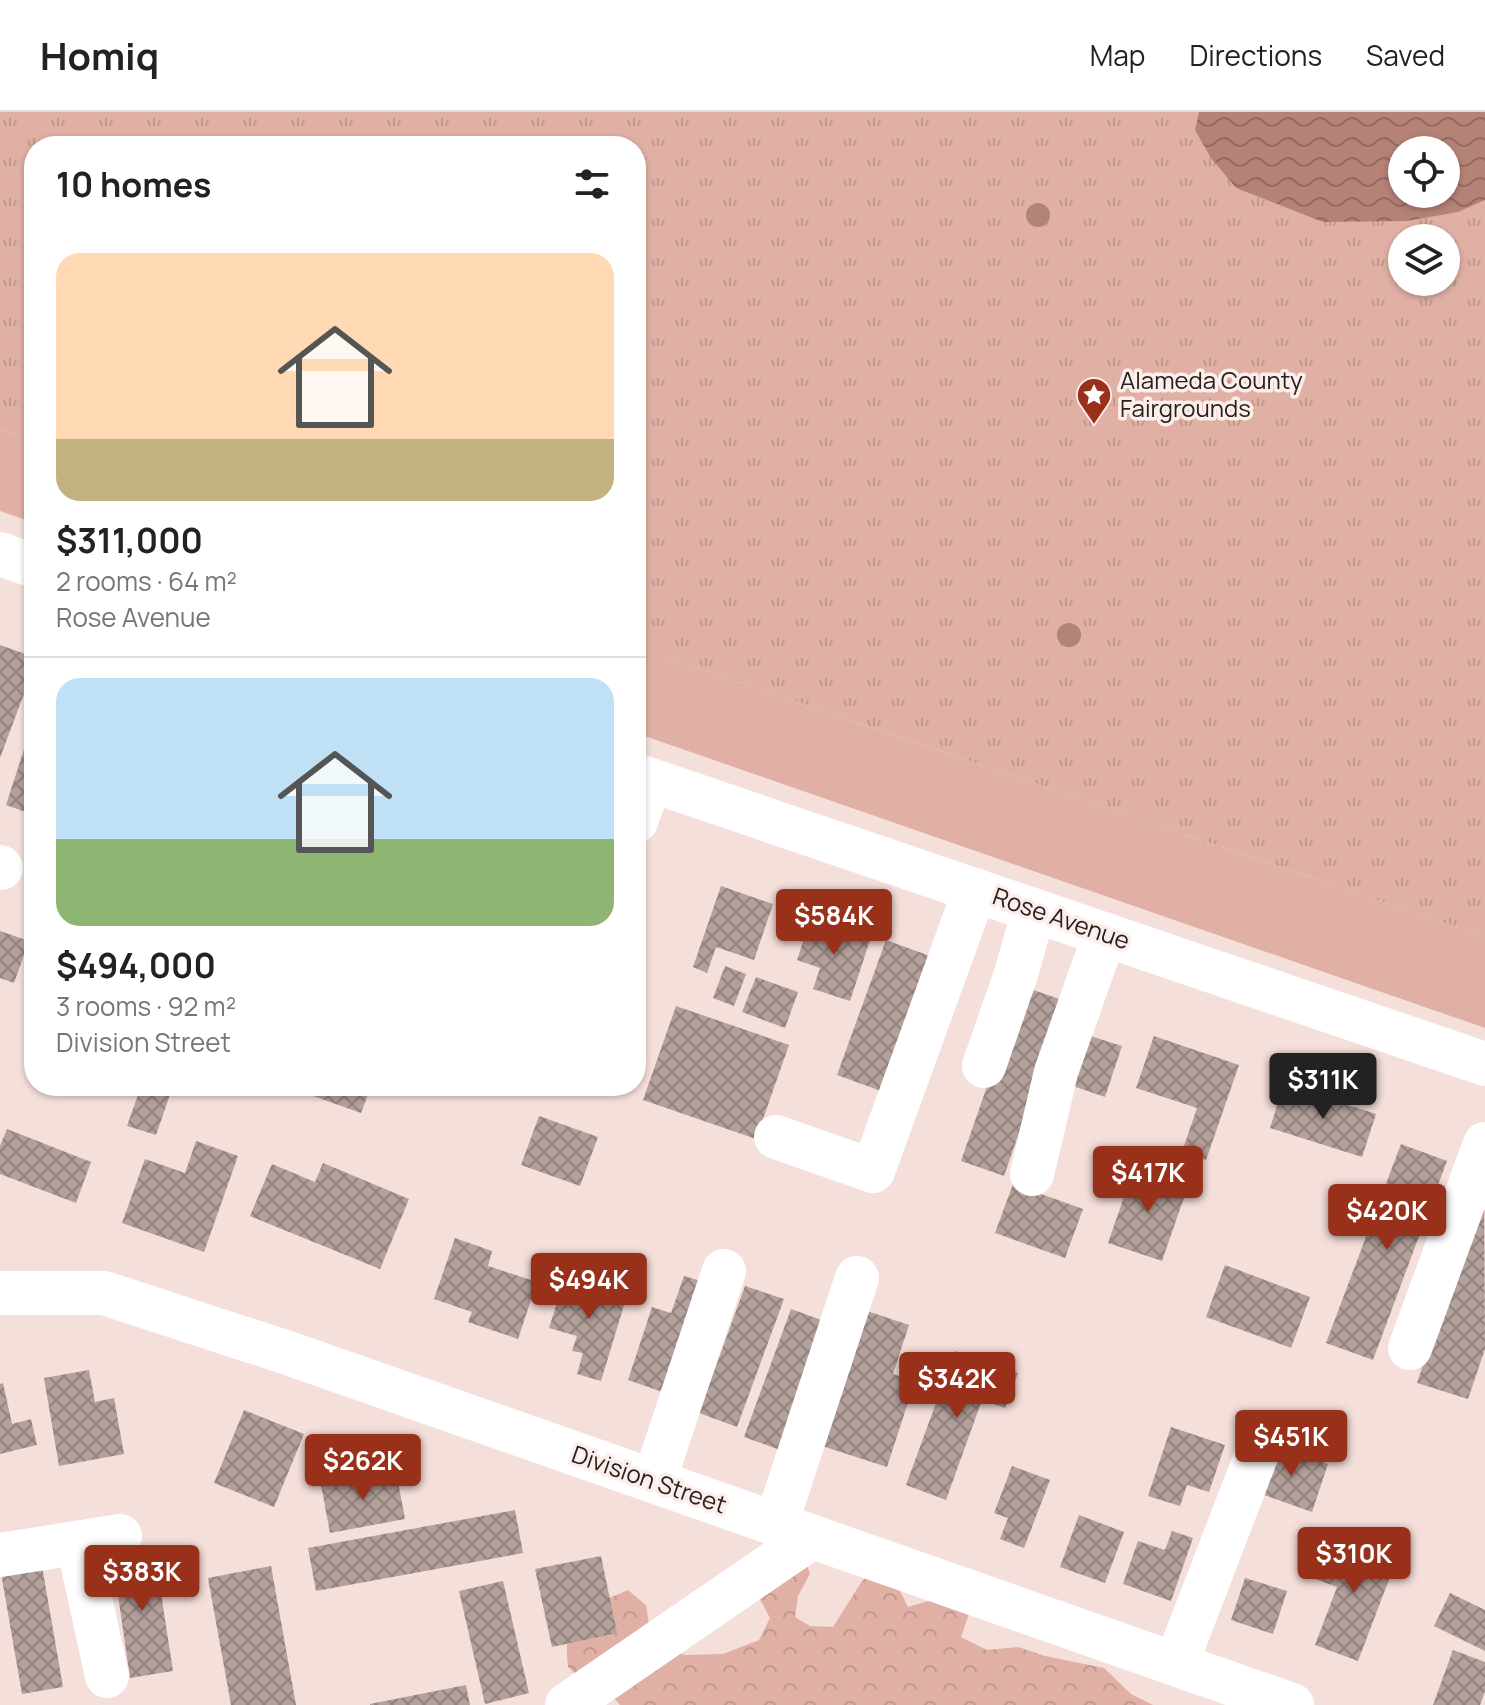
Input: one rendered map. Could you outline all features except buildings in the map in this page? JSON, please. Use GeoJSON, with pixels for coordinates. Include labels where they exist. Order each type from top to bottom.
{"type":"FeatureCollection","features":[{"type":"Feature","properties":{"kind":"street"},"geometry":{"type":"LineString","coordinates":[[0,554],[24,562]]}},
{"type":"Feature","properties":{"kind":"street","name":"Rose Avenue"},"geometry":{"type":"LineString","coordinates":[[646,778],[1485,1064]]}},
{"type":"Feature","properties":{"kind":"street"},"geometry":{"type":"LineString","coordinates":[[776,1137],[873,1171],[975,890]]}},
{"type":"Feature","properties":{"kind":"street"},"geometry":{"type":"LineString","coordinates":[[984,1066],[1034,910]]}},
{"type":"Feature","properties":{"kind":"street"},"geometry":{"type":"LineString","coordinates":[[1032,1174],[1056,1072],[1105,934]]}},
{"type":"Feature","properties":{"kind":"street"},"geometry":{"type":"LineString","coordinates":[[1410,1348],[1485,1144]]}},
{"type":"Feature","properties":{"kind":"street"},"geometry":{"type":"LineString","coordinates":[[654,1481],[724,1271]]}},
{"type":"Feature","properties":{"kind":"street"},"geometry":{"type":"LineString","coordinates":[[567,1705],[794,1530],[857,1278]]}},
{"type":"Feature","properties":{"kind":"street","name":"Division Street"},"geometry":{"type":"LineString","coordinates":[[0,1293],[104,1293],[303,1358],[1292,1705]]}},
{"type":"Feature","properties":{"kind":"street"},"geometry":{"type":"LineString","coordinates":[[1176,1664],[1265,1433]]}},
{"type":"Feature","properties":{"kind":"street"},"geometry":{"type":"LineString","coordinates":[[0,1555],[99,1539],[107,1676]]}},
{"type":"Feature","properties":{"kind":"green space"},"geometry":{"type":"Polygon","coordinates":[[[0,112],[1485,112],[1485,937],[646,650],[646,136],[24,136],[24,437],[0,429],[0,112]]]}},
{"type":"Feature","properties":{"kind":"green space"},"geometry":{"type":"Polygon","coordinates":[[[0,429],[24,437],[24,519],[0,511],[0,429]]]}},
{"type":"Feature","properties":{"kind":"green space"},"geometry":{"type":"Polygon","coordinates":[[[646,650],[1485,937],[1485,1028],[646,736],[646,650]]]}},
{"type":"Feature","properties":{"kind":"green space"},"geometry":{"type":"Polygon","coordinates":[[[806,1562],[810,1574],[798,1596],[795,1617],[810,1626],[833,1627],[862,1581],[880,1567],[898,1587],[908,1607],[928,1601],[927,1579],[970,1598],[961,1637],[987,1650],[1018,1647],[1104,1668],[1131,1694],[1153,1705],[620,1705],[616,1700],[594,1692],[568,1667],[568,1633],[578,1615],[628,1590],[646,1605],[650,1631],[658,1645],[685,1655],[723,1654],[759,1640],[770,1618],[755,1590],[806,1562]]]}},
{"type":"Feature","properties":{"kind":"water"},"geometry":{"type":"Polygon","coordinates":[[[1199,112],[1485,112],[1485,200],[1458,212],[1407,221],[1323,222],[1236,188],[1211,158],[1195,130],[1199,112]]]}},
{"type":"Feature","properties":{"kind":"place","name":"Alameda County Fairgrounds"},"geometry":{"type":"Point","coordinates":[1094,426]}}]}
